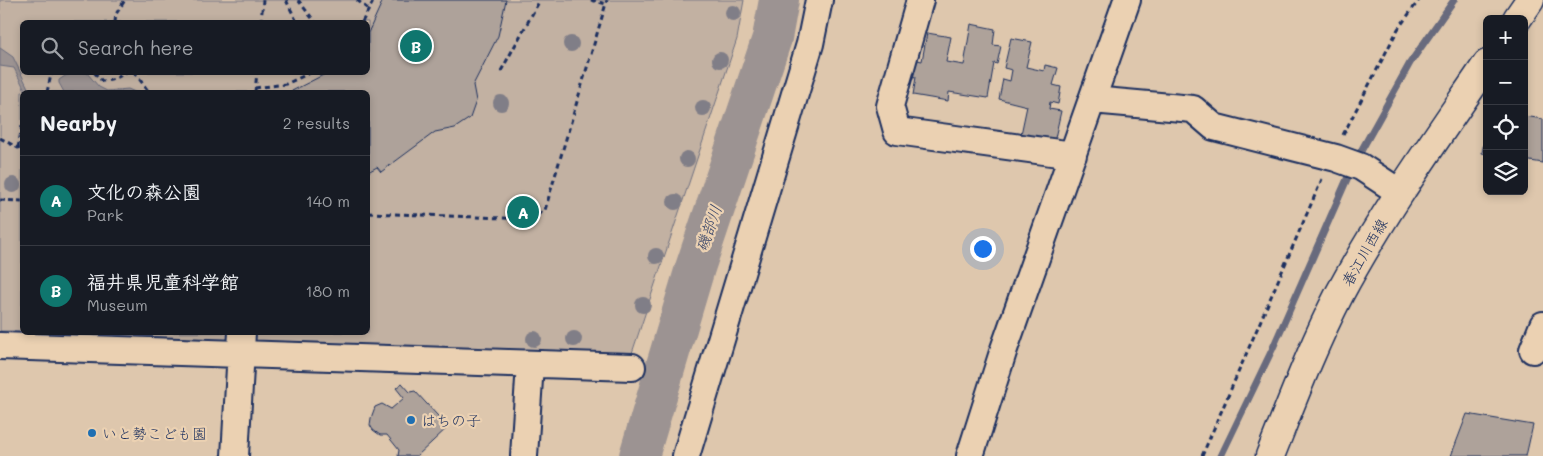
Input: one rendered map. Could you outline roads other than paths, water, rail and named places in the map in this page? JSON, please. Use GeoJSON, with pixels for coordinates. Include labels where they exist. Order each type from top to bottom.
{"type":"FeatureCollection","features":[{"type":"Feature","properties":{"kind":"main road"},"geometry":{"type":"LineString","coordinates":[[1520,15],[1530,0]]}},
{"type":"Feature","properties":{"kind":"main road","name":"春江川西線"},"geometry":{"type":"LineString","coordinates":[[1270,456],[1302,376],[1340,294],[1400,192],[1483,70]]}},
{"type":"Feature","properties":{"kind":"street"},"geometry":{"type":"LineString","coordinates":[[686,456],[810,44],[819,0]]}},
{"type":"Feature","properties":{"kind":"street"},"geometry":{"type":"LineString","coordinates":[[920,0],[890,106],[897,131],[1073,155]]}},
{"type":"Feature","properties":{"kind":"street"},"geometry":{"type":"LineString","coordinates":[[970,456],[1004,349],[1127,0]]}},
{"type":"Feature","properties":{"kind":"street"},"geometry":{"type":"LineString","coordinates":[[1092,100],[1193,109],[1214,127],[1361,167],[1400,192]]}},
{"type":"Feature","properties":{"kind":"street"},"geometry":{"type":"LineString","coordinates":[[1533,350],[1543,324]]}},
{"type":"Feature","properties":{"kind":"street"},"geometry":{"type":"LineString","coordinates":[[235,456],[242,344]]}},
{"type":"Feature","properties":{"kind":"street"},"geometry":{"type":"LineString","coordinates":[[0,346],[242,344],[530,364],[632,367]]}},
{"type":"Feature","properties":{"kind":"street"},"geometry":{"type":"LineString","coordinates":[[524,456],[530,364]]}},
{"type":"Feature","properties":{"kind":"waterway","name":"磯部川"},"geometry":{"type":"LineString","coordinates":[[639,456],[695,268],[772,38],[779,0]]}},
{"type":"Feature","properties":{"kind":"waterway"},"geometry":{"type":"LineString","coordinates":[[1356,160],[1410,63],[1454,0]]}},
{"type":"Feature","properties":{"kind":"waterway"},"geometry":{"type":"LineString","coordinates":[[1221,456],[1272,350],[1351,170]]}},
{"type":"Feature","properties":{"kind":"place","name":"福井県児童科学館"},"geometry":{"type":"Point","coordinates":[416,46]}},
{"type":"Feature","properties":{"kind":"place","name":"文化の森公園"},"geometry":{"type":"Point","coordinates":[523,212]}},
{"type":"Feature","properties":{"kind":"place","name":"はちの子"},"geometry":{"type":"Point","coordinates":[411,420]}},
{"type":"Feature","properties":{"kind":"place","name":"いと勢こども園"},"geometry":{"type":"Point","coordinates":[92,433]}}]}
